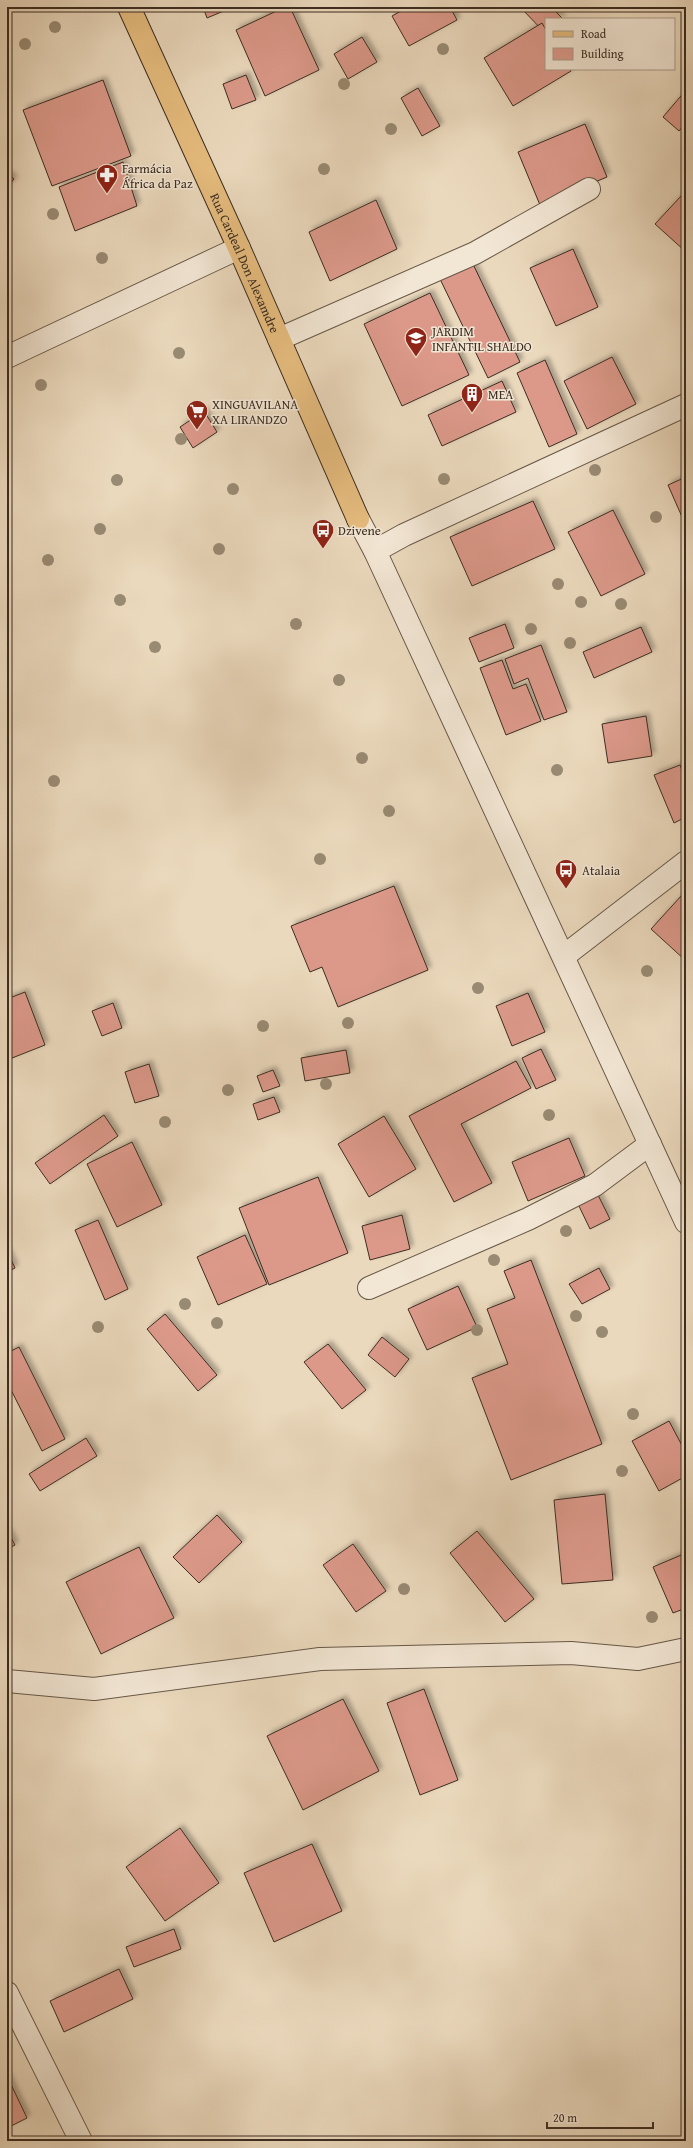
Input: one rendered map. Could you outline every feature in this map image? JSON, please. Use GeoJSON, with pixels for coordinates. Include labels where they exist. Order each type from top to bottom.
{"type":"FeatureCollection","features":[{"type":"Feature","properties":{"kind":"main road","name":"Rua Cardeal Don Alexamdre"},"geometry":{"type":"LineString","coordinates":[[129,7],[239,248],[358,520]]}},
{"type":"Feature","properties":{"kind":"street"},"geometry":{"type":"LineString","coordinates":[[279,338],[474,253],[589,189]]}},
{"type":"Feature","properties":{"kind":"street"},"geometry":{"type":"LineString","coordinates":[[7,357],[239,248]]}},
{"type":"Feature","properties":{"kind":"street"},"geometry":{"type":"LineString","coordinates":[[375,551],[404,535],[686,405]]}},
{"type":"Feature","properties":{"kind":"street"},"geometry":{"type":"LineString","coordinates":[[358,520],[375,551],[686,1222]]}},
{"type":"Feature","properties":{"kind":"street"},"geometry":{"type":"LineString","coordinates":[[564,956],[686,862]]}},
{"type":"Feature","properties":{"kind":"street"},"geometry":{"type":"LineString","coordinates":[[369,1288],[528,1219],[595,1185],[650,1144]]}},
{"type":"Feature","properties":{"kind":"street"},"geometry":{"type":"LineString","coordinates":[[7,1681],[94,1689],[320,1659],[571,1654],[638,1659],[686,1650]]}},
{"type":"Feature","properties":{"kind":"street"},"geometry":{"type":"LineString","coordinates":[[7,1993],[81,2141]]}},
{"type":"Feature","properties":{"kind":"building"},"geometry":{"type":"Polygon","coordinates":[[[203,7],[233,7],[207,18],[203,7]]]}},
{"type":"Feature","properties":{"kind":"building"},"geometry":{"type":"Polygon","coordinates":[[[285,7],[290,7],[319,70],[265,96],[236,30],[285,7]]]}},
{"type":"Feature","properties":{"kind":"building"},"geometry":{"type":"Polygon","coordinates":[[[408,7],[450,7],[457,20],[409,46],[392,16],[408,7]]]}},
{"type":"Feature","properties":{"kind":"building"},"geometry":{"type":"Polygon","coordinates":[[[520,7],[551,7],[562,18],[545,18],[545,33],[520,7]]]}},
{"type":"Feature","properties":{"kind":"building"},"geometry":{"type":"Polygon","coordinates":[[[542,23],[545,28],[545,70],[571,71],[513,106],[484,58],[542,23]]]}},
{"type":"Feature","properties":{"kind":"building"},"geometry":{"type":"Polygon","coordinates":[[[362,37],[377,62],[348,79],[334,54],[362,37]]]}},
{"type":"Feature","properties":{"kind":"building"},"geometry":{"type":"Polygon","coordinates":[[[246,75],[256,100],[232,109],[223,84],[246,75]]]}},
{"type":"Feature","properties":{"kind":"building"},"geometry":{"type":"Polygon","coordinates":[[[103,80],[131,156],[52,186],[23,110],[103,80]]]}},
{"type":"Feature","properties":{"kind":"building"},"geometry":{"type":"Polygon","coordinates":[[[418,88],[440,126],[422,136],[401,98],[418,88]]]}},
{"type":"Feature","properties":{"kind":"building"},"geometry":{"type":"Polygon","coordinates":[[[686,90],[686,123],[679,131],[663,117],[686,90]]]}},
{"type":"Feature","properties":{"kind":"building"},"geometry":{"type":"Polygon","coordinates":[[[585,124],[607,177],[540,205],[518,152],[585,124]]]}},
{"type":"Feature","properties":{"kind":"building"},"geometry":{"type":"Polygon","coordinates":[[[123,162],[137,206],[75,231],[59,187],[123,162]]]}},
{"type":"Feature","properties":{"kind":"building"},"geometry":{"type":"Polygon","coordinates":[[[7,173],[14,179],[7,188],[7,173]]]}},
{"type":"Feature","properties":{"kind":"building"},"geometry":{"type":"Polygon","coordinates":[[[682,195],[686,199],[686,252],[655,224],[682,195]]]}},
{"type":"Feature","properties":{"kind":"building"},"geometry":{"type":"Polygon","coordinates":[[[376,200],[397,249],[330,281],[309,232],[376,200]]]}},
{"type":"Feature","properties":{"kind":"building"},"geometry":{"type":"Polygon","coordinates":[[[573,249],[598,307],[556,326],[530,268],[573,249]]]}},
{"type":"Feature","properties":{"kind":"building"},"geometry":{"type":"Polygon","coordinates":[[[472,262],[520,362],[488,378],[440,279],[472,262]]]}},
{"type":"Feature","properties":{"kind":"building"},"geometry":{"type":"Polygon","coordinates":[[[430,293],[469,375],[402,406],[364,324],[430,293]]]}},
{"type":"Feature","properties":{"kind":"building"},"geometry":{"type":"Polygon","coordinates":[[[612,357],[636,404],[587,429],[564,381],[612,357]]]}},
{"type":"Feature","properties":{"kind":"building"},"geometry":{"type":"Polygon","coordinates":[[[545,360],[577,434],[549,447],[517,373],[545,360]]]}},
{"type":"Feature","properties":{"kind":"building","name":"MEA"},"geometry":{"type":"Polygon","coordinates":[[[502,381],[516,412],[442,446],[428,415],[502,381]]]}},
{"type":"Feature","properties":{"kind":"building"},"geometry":{"type":"Polygon","coordinates":[[[204,411],[217,432],[193,448],[180,427],[204,411]]]}},
{"type":"Feature","properties":{"kind":"building"},"geometry":{"type":"Polygon","coordinates":[[[686,477],[686,526],[668,485],[686,477]]]}},
{"type":"Feature","properties":{"kind":"building"},"geometry":{"type":"Polygon","coordinates":[[[533,501],[555,549],[472,586],[450,537],[533,501]]]}},
{"type":"Feature","properties":{"kind":"building"},"geometry":{"type":"Polygon","coordinates":[[[613,510],[645,574],[601,596],[568,532],[613,510]]]}},
{"type":"Feature","properties":{"kind":"building"},"geometry":{"type":"Polygon","coordinates":[[[505,624],[514,648],[479,662],[469,638],[505,624]]]}},
{"type":"Feature","properties":{"kind":"building"},"geometry":{"type":"Polygon","coordinates":[[[641,627],[652,652],[594,678],[583,652],[641,627]]]}},
{"type":"Feature","properties":{"kind":"building"},"geometry":{"type":"Polygon","coordinates":[[[541,645],[567,712],[544,720],[528,678],[514,684],[505,659],[541,645]]]}},
{"type":"Feature","properties":{"kind":"building"},"geometry":{"type":"Polygon","coordinates":[[[502,660],[513,689],[526,684],[541,721],[506,735],[480,668],[502,660]]]}},
{"type":"Feature","properties":{"kind":"building"},"geometry":{"type":"Polygon","coordinates":[[[646,716],[652,756],[608,763],[602,724],[646,716]]]}},
{"type":"Feature","properties":{"kind":"building"},"geometry":{"type":"Polygon","coordinates":[[[680,765],[686,780],[686,817],[674,823],[654,775],[680,765]]]}},
{"type":"Feature","properties":{"kind":"building"},"geometry":{"type":"Polygon","coordinates":[[[394,886],[428,970],[338,1007],[322,967],[310,972],[291,926],[394,886]]]}},
{"type":"Feature","properties":{"kind":"building"},"geometry":{"type":"Polygon","coordinates":[[[682,895],[686,899],[685,960],[651,929],[682,895]]]}},
{"type":"Feature","properties":{"kind":"building"},"geometry":{"type":"Polygon","coordinates":[[[25,992],[45,1045],[7,1060],[7,999],[25,992]]]}},
{"type":"Feature","properties":{"kind":"building"},"geometry":{"type":"Polygon","coordinates":[[[528,993],[545,1032],[512,1046],[496,1006],[528,993]]]}},
{"type":"Feature","properties":{"kind":"building"},"geometry":{"type":"Polygon","coordinates":[[[113,1003],[122,1028],[102,1036],[92,1011],[113,1003]]]}},
{"type":"Feature","properties":{"kind":"building"},"geometry":{"type":"Polygon","coordinates":[[[541,1049],[556,1080],[536,1089],[522,1058],[541,1049]]]}},
{"type":"Feature","properties":{"kind":"building"},"geometry":{"type":"Polygon","coordinates":[[[346,1050],[350,1073],[305,1081],[301,1058],[346,1050]]]}},
{"type":"Feature","properties":{"kind":"building"},"geometry":{"type":"Polygon","coordinates":[[[516,1061],[531,1088],[461,1124],[492,1183],[454,1202],[409,1116],[516,1061]]]}},
{"type":"Feature","properties":{"kind":"building"},"geometry":{"type":"Polygon","coordinates":[[[149,1064],[159,1096],[135,1103],[125,1072],[149,1064]]]}},
{"type":"Feature","properties":{"kind":"building"},"geometry":{"type":"Polygon","coordinates":[[[273,1070],[280,1086],[263,1092],[257,1076],[273,1070]]]}},
{"type":"Feature","properties":{"kind":"building"},"geometry":{"type":"Polygon","coordinates":[[[274,1097],[280,1112],[258,1120],[253,1104],[274,1097]]]}},
{"type":"Feature","properties":{"kind":"building"},"geometry":{"type":"Polygon","coordinates":[[[104,1115],[118,1136],[50,1184],[35,1163],[104,1115]]]}},
{"type":"Feature","properties":{"kind":"building"},"geometry":{"type":"Polygon","coordinates":[[[384,1116],[416,1169],[369,1197],[338,1144],[384,1116]]]}},
{"type":"Feature","properties":{"kind":"building"},"geometry":{"type":"Polygon","coordinates":[[[569,1138],[585,1176],[528,1201],[512,1162],[569,1138]]]}},
{"type":"Feature","properties":{"kind":"building"},"geometry":{"type":"Polygon","coordinates":[[[132,1142],[162,1205],[117,1227],[87,1164],[132,1142]]]}},
{"type":"Feature","properties":{"kind":"building"},"geometry":{"type":"Polygon","coordinates":[[[318,1177],[348,1253],[269,1285],[239,1208],[318,1177]]]}},
{"type":"Feature","properties":{"kind":"building"},"geometry":{"type":"Polygon","coordinates":[[[598,1195],[610,1219],[590,1229],[578,1204],[598,1195]]]}},
{"type":"Feature","properties":{"kind":"building"},"geometry":{"type":"Polygon","coordinates":[[[402,1215],[410,1249],[370,1260],[362,1226],[402,1215]]]}},
{"type":"Feature","properties":{"kind":"building"},"geometry":{"type":"Polygon","coordinates":[[[98,1220],[128,1289],[105,1300],[75,1230],[98,1220]]]}},
{"type":"Feature","properties":{"kind":"building"},"geometry":{"type":"Polygon","coordinates":[[[245,1235],[267,1284],[218,1305],[197,1257],[245,1235]]]}},
{"type":"Feature","properties":{"kind":"building"},"geometry":{"type":"Polygon","coordinates":[[[7,1251],[15,1268],[7,1272],[7,1251]]]}},
{"type":"Feature","properties":{"kind":"building"},"geometry":{"type":"Polygon","coordinates":[[[531,1260],[602,1444],[511,1480],[472,1378],[508,1364],[487,1309],[515,1298],[504,1271],[531,1260]]]}},
{"type":"Feature","properties":{"kind":"building"},"geometry":{"type":"Polygon","coordinates":[[[599,1268],[610,1289],[582,1304],[569,1284],[599,1268]]]}},
{"type":"Feature","properties":{"kind":"building"},"geometry":{"type":"Polygon","coordinates":[[[458,1286],[477,1327],[427,1350],[408,1309],[458,1286]]]}},
{"type":"Feature","properties":{"kind":"building"},"geometry":{"type":"Polygon","coordinates":[[[165,1314],[217,1375],[198,1391],[147,1329],[165,1314]]]}},
{"type":"Feature","properties":{"kind":"building"},"geometry":{"type":"Polygon","coordinates":[[[382,1337],[409,1359],[395,1377],[368,1355],[382,1337]]]}},
{"type":"Feature","properties":{"kind":"building"},"geometry":{"type":"Polygon","coordinates":[[[328,1344],[366,1390],[342,1409],[304,1362],[328,1344]]]}},
{"type":"Feature","properties":{"kind":"building"},"geometry":{"type":"Polygon","coordinates":[[[19,1347],[65,1439],[42,1451],[7,1382],[7,1353],[19,1347]]]}},
{"type":"Feature","properties":{"kind":"building"},"geometry":{"type":"Polygon","coordinates":[[[669,1421],[686,1453],[686,1476],[659,1491],[632,1441],[669,1421]]]}},
{"type":"Feature","properties":{"kind":"building"},"geometry":{"type":"Polygon","coordinates":[[[86,1438],[97,1456],[40,1491],[29,1474],[86,1438]]]}},
{"type":"Feature","properties":{"kind":"building"},"geometry":{"type":"Polygon","coordinates":[[[605,1494],[613,1580],[562,1584],[554,1500],[605,1494]]]}},
{"type":"Feature","properties":{"kind":"building"},"geometry":{"type":"Polygon","coordinates":[[[217,1515],[242,1542],[199,1583],[173,1557],[217,1515]]]}},
{"type":"Feature","properties":{"kind":"building"},"geometry":{"type":"Polygon","coordinates":[[[7,1530],[15,1545],[7,1549],[7,1530]]]}},
{"type":"Feature","properties":{"kind":"building"},"geometry":{"type":"Polygon","coordinates":[[[477,1531],[534,1599],[505,1622],[450,1553],[477,1531]]]}},
{"type":"Feature","properties":{"kind":"building"},"geometry":{"type":"Polygon","coordinates":[[[353,1544],[386,1591],[356,1612],[323,1565],[353,1544]]]}},
{"type":"Feature","properties":{"kind":"building"},"geometry":{"type":"Polygon","coordinates":[[[139,1547],[174,1618],[101,1654],[66,1582],[139,1547]]]}},
{"type":"Feature","properties":{"kind":"building"},"geometry":{"type":"Polygon","coordinates":[[[686,1553],[686,1608],[673,1613],[653,1567],[686,1553]]]}},
{"type":"Feature","properties":{"kind":"building"},"geometry":{"type":"Polygon","coordinates":[[[424,1689],[458,1780],[420,1795],[387,1703],[424,1689]]]}},
{"type":"Feature","properties":{"kind":"building"},"geometry":{"type":"Polygon","coordinates":[[[343,1699],[379,1771],[303,1810],[267,1736],[343,1699]]]}},
{"type":"Feature","properties":{"kind":"building"},"geometry":{"type":"Polygon","coordinates":[[[180,1828],[219,1883],[165,1921],[126,1867],[180,1828]]]}},
{"type":"Feature","properties":{"kind":"building"},"geometry":{"type":"Polygon","coordinates":[[[312,1844],[342,1911],[274,1942],[244,1873],[312,1844]]]}},
{"type":"Feature","properties":{"kind":"building"},"geometry":{"type":"Polygon","coordinates":[[[174,1929],[181,1949],[134,1967],[126,1947],[174,1929]]]}},
{"type":"Feature","properties":{"kind":"building"},"geometry":{"type":"Polygon","coordinates":[[[119,1969],[133,1999],[64,2032],[50,2001],[119,1969]]]}},
{"type":"Feature","properties":{"kind":"building"},"geometry":{"type":"Polygon","coordinates":[[[7,2076],[27,2118],[7,2128],[7,2076]]]}},
{"type":"Feature","properties":{"kind":"place","name":"Farmácia África da Paz"},"geometry":{"type":"Point","coordinates":[107,194]}},
{"type":"Feature","properties":{"kind":"place","name":"JARDIM INFANTIL SHALDO"},"geometry":{"type":"Point","coordinates":[416,358]}},
{"type":"Feature","properties":{"kind":"place","name":"MEA"},"geometry":{"type":"Point","coordinates":[472,414]}},
{"type":"Feature","properties":{"kind":"place","name":"XINGUAVILANA XA LIRANDZO"},"geometry":{"type":"Point","coordinates":[197,430]}},
{"type":"Feature","properties":{"kind":"place","name":"Dzivene"},"geometry":{"type":"Point","coordinates":[323,550]}},
{"type":"Feature","properties":{"kind":"place","name":"Atalaia"},"geometry":{"type":"Point","coordinates":[566,890]}}]}
